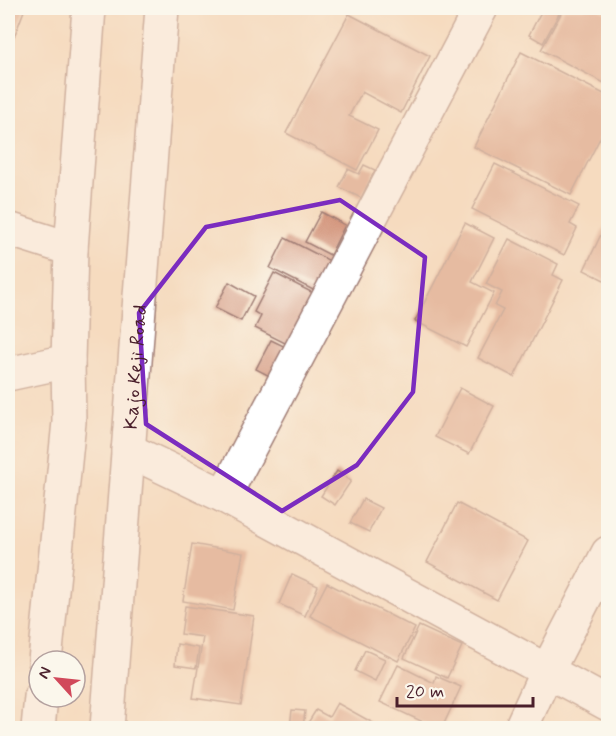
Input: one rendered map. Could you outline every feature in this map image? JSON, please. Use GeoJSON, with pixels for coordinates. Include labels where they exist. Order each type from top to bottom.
{"type":"FeatureCollection","features":[{"type":"Feature","properties":{"kind":"street"},"geometry":{"type":"LineString","coordinates":[[46,649],[69,422],[71,249],[89,8]]}},
{"type":"Feature","properties":{"kind":"street","name":"Kajo Keji Road"},"geometry":{"type":"LineString","coordinates":[[107,729],[162,8]]}},
{"type":"Feature","properties":{"kind":"street"},"geometry":{"type":"LineString","coordinates":[[224,495],[481,8]]}},
{"type":"Feature","properties":{"kind":"street"},"geometry":{"type":"LineString","coordinates":[[8,229],[71,249]]}},
{"type":"Feature","properties":{"kind":"street"},"geometry":{"type":"LineString","coordinates":[[8,374],[68,361]]}},
{"type":"Feature","properties":{"kind":"street"},"geometry":{"type":"LineString","coordinates":[[128,450],[224,495],[609,704]]}},
{"type":"Feature","properties":{"kind":"street"},"geometry":{"type":"LineString","coordinates":[[521,729],[547,671],[609,553]]}},
{"type":"Feature","properties":{"kind":"street"},"geometry":{"type":"LineString","coordinates":[[38,729],[40,709]]}},
{"type":"Feature","properties":{"kind":"highlighted area"},"geometry":{"type":"Polygon","coordinates":[[[340,200],[425,257],[413,392],[357,465],[282,511],[146,424],[139,313],[206,227],[340,200]]]}},
{"type":"Feature","properties":{"kind":"building"},"geometry":{"type":"Polygon","coordinates":[[[8,8],[25,8],[8,53],[8,8]]]}},
{"type":"Feature","properties":{"kind":"building"},"geometry":{"type":"Polygon","coordinates":[[[543,8],[562,8],[543,43],[529,35],[543,8]]]}},
{"type":"Feature","properties":{"kind":"building"},"geometry":{"type":"Polygon","coordinates":[[[564,8],[598,8],[608,13],[608,85],[541,50],[564,8]]]}},
{"type":"Feature","properties":{"kind":"building"},"geometry":{"type":"Polygon","coordinates":[[[349,14],[430,56],[401,113],[362,92],[349,116],[378,130],[357,170],[286,133],[349,14]]]}},
{"type":"Feature","properties":{"kind":"building"},"geometry":{"type":"Polygon","coordinates":[[[521,52],[608,96],[608,140],[601,136],[571,195],[474,147],[521,52]]]}},
{"type":"Feature","properties":{"kind":"building"},"geometry":{"type":"Polygon","coordinates":[[[8,77],[13,80],[9,100],[8,100],[8,77]]]}},
{"type":"Feature","properties":{"kind":"building"},"geometry":{"type":"Polygon","coordinates":[[[495,164],[579,206],[570,224],[577,228],[564,255],[472,209],[495,164]]]}},
{"type":"Feature","properties":{"kind":"building"},"geometry":{"type":"Polygon","coordinates":[[[364,165],[375,170],[361,198],[339,187],[348,169],[359,174],[364,165]]]}},
{"type":"Feature","properties":{"kind":"building"},"geometry":{"type":"Polygon","coordinates":[[[321,212],[345,225],[330,255],[305,242],[321,212]]]}},
{"type":"Feature","properties":{"kind":"building"},"geometry":{"type":"Polygon","coordinates":[[[608,220],[608,282],[584,270],[608,220]]]}},
{"type":"Feature","properties":{"kind":"building"},"geometry":{"type":"Polygon","coordinates":[[[465,223],[494,238],[472,282],[494,293],[466,347],[415,321],[465,223]]]}},
{"type":"Feature","properties":{"kind":"building"},"geometry":{"type":"Polygon","coordinates":[[[285,238],[332,262],[317,292],[270,268],[285,238]]]}},
{"type":"Feature","properties":{"kind":"building"},"geometry":{"type":"Polygon","coordinates":[[[509,239],[558,264],[553,275],[563,280],[514,377],[478,358],[503,310],[495,306],[502,292],[486,284],[509,239]]]}},
{"type":"Feature","properties":{"kind":"building"},"geometry":{"type":"Polygon","coordinates":[[[274,273],[317,295],[291,346],[255,328],[261,316],[254,312],[274,273]]]}},
{"type":"Feature","properties":{"kind":"building"},"geometry":{"type":"Polygon","coordinates":[[[229,282],[254,296],[241,321],[215,308],[229,282]]]}},
{"type":"Feature","properties":{"kind":"building"},"geometry":{"type":"Polygon","coordinates":[[[271,340],[296,352],[281,382],[256,369],[271,340]]]}},
{"type":"Feature","properties":{"kind":"building"},"geometry":{"type":"Polygon","coordinates":[[[460,388],[494,406],[469,454],[435,437],[460,388]]]}},
{"type":"Feature","properties":{"kind":"building"},"geometry":{"type":"Polygon","coordinates":[[[337,471],[351,481],[335,505],[321,496],[337,471]]]}},
{"type":"Feature","properties":{"kind":"building"},"geometry":{"type":"Polygon","coordinates":[[[363,499],[381,508],[369,532],[350,523],[363,499]]]}},
{"type":"Feature","properties":{"kind":"building"},"geometry":{"type":"Polygon","coordinates":[[[457,503],[528,541],[497,600],[427,562],[457,503]]]}},
{"type":"Feature","properties":{"kind":"building"},"geometry":{"type":"Polygon","coordinates":[[[192,544],[243,553],[233,610],[183,601],[192,544]]]}},
{"type":"Feature","properties":{"kind":"building"},"geometry":{"type":"Polygon","coordinates":[[[292,574],[318,586],[305,616],[279,604],[292,574]]]}},
{"type":"Feature","properties":{"kind":"building"},"geometry":{"type":"Polygon","coordinates":[[[327,583],[415,628],[398,661],[310,616],[327,583]]]}},
{"type":"Feature","properties":{"kind":"building"},"geometry":{"type":"Polygon","coordinates":[[[185,606],[254,616],[241,705],[193,698],[203,637],[181,634],[185,606]]]}},
{"type":"Feature","properties":{"kind":"building"},"geometry":{"type":"Polygon","coordinates":[[[419,626],[462,646],[447,678],[404,658],[419,626]]]}},
{"type":"Feature","properties":{"kind":"building"},"geometry":{"type":"Polygon","coordinates":[[[177,644],[199,648],[196,668],[175,665],[177,644]]]}},
{"type":"Feature","properties":{"kind":"building"},"geometry":{"type":"Polygon","coordinates":[[[365,650],[385,659],[375,681],[355,671],[365,650]]]}},
{"type":"Feature","properties":{"kind":"building"},"geometry":{"type":"Polygon","coordinates":[[[398,665],[434,683],[436,676],[461,687],[442,728],[436,728],[380,702],[398,665]]]}},
{"type":"Feature","properties":{"kind":"building"},"geometry":{"type":"Polygon","coordinates":[[[337,703],[375,724],[372,728],[311,728],[306,726],[316,710],[329,717],[337,703]]]}},
{"type":"Feature","properties":{"kind":"building"},"geometry":{"type":"Polygon","coordinates":[[[292,710],[305,711],[303,728],[290,727],[292,710]]]}}]}
